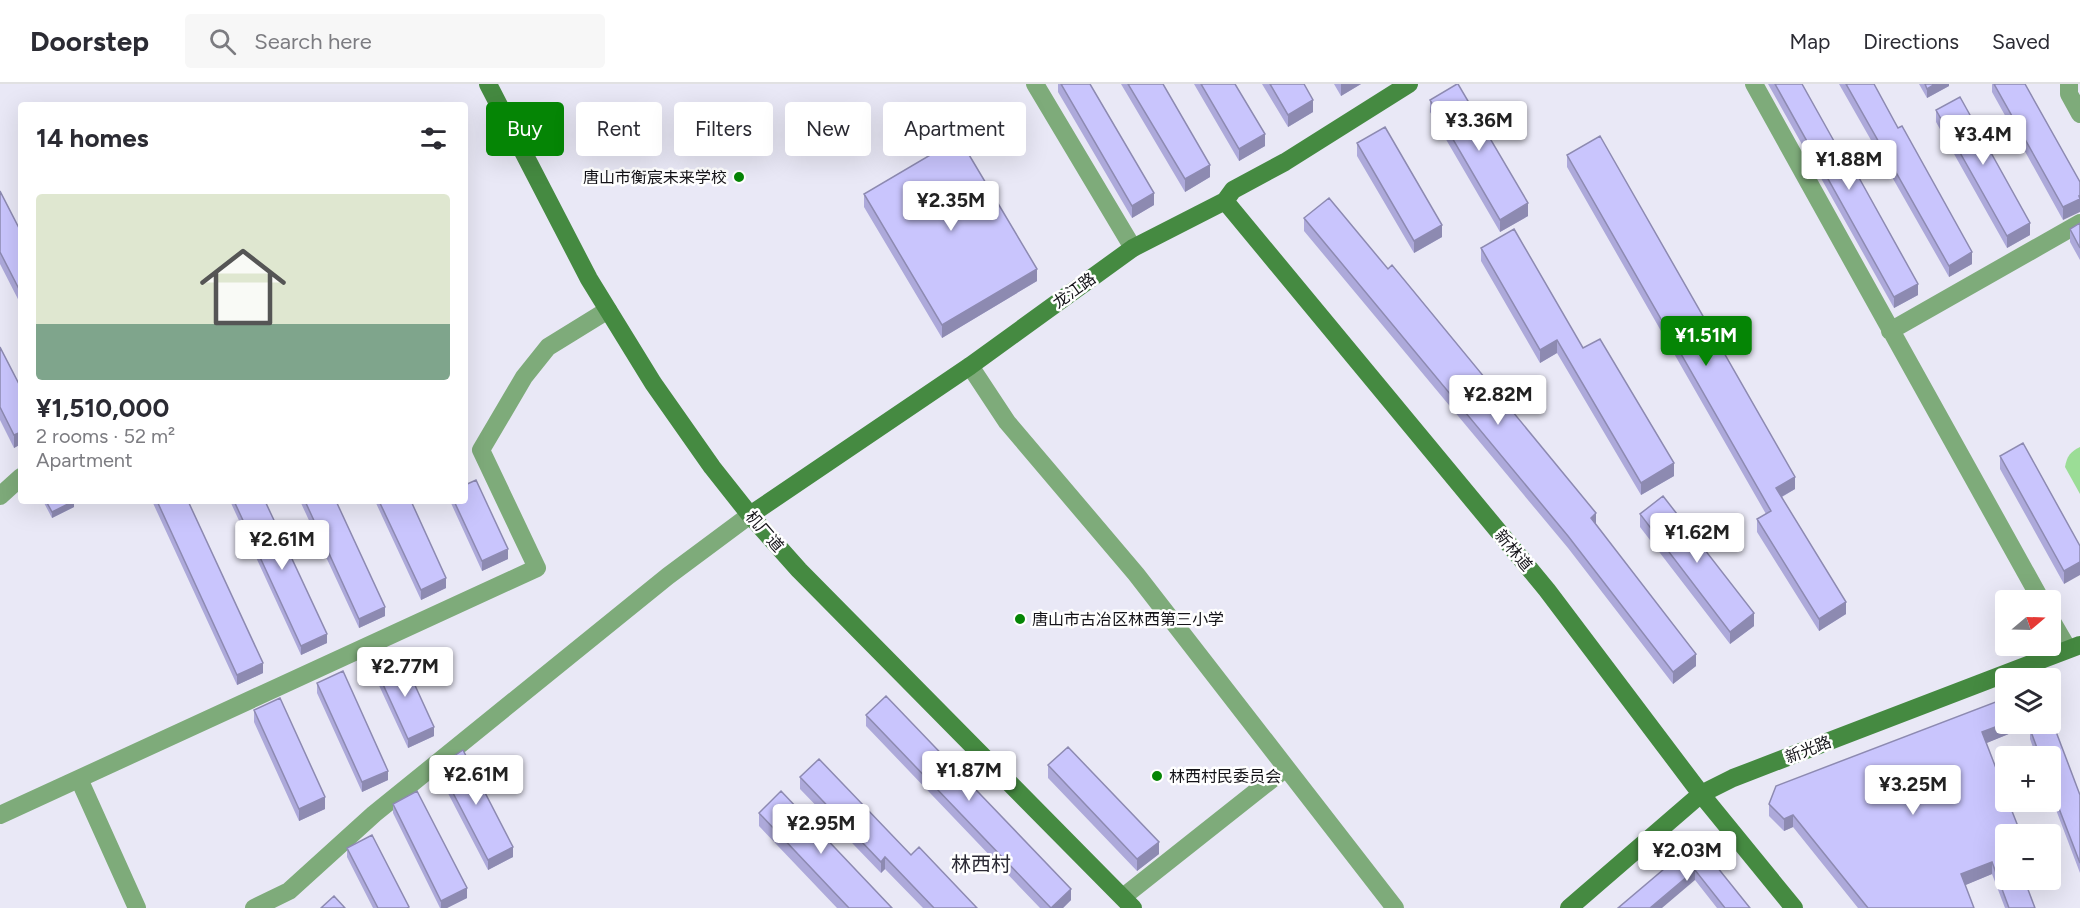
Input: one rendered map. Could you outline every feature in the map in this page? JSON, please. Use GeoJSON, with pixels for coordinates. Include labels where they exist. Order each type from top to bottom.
{"type":"FeatureCollection","features":[{"type":"Feature","properties":{"kind":"street","name":"机厂道"},"geometry":{"type":"LineString","coordinates":[[488,84],[589,279],[653,383],[712,467],[750,515],[799,570],[1128,903]]}},
{"type":"Feature","properties":{"kind":"street"},"geometry":{"type":"LineString","coordinates":[[1035,84],[1133,248]]}},
{"type":"Feature","properties":{"kind":"street","name":"龙江路"},"geometry":{"type":"LineString","coordinates":[[750,515],[970,366],[1133,248],[1225,201],[1233,190],[1285,162],[1409,84]]}},
{"type":"Feature","properties":{"kind":"street"},"geometry":{"type":"LineString","coordinates":[[1754,84],[2034,590]]}},
{"type":"Feature","properties":{"kind":"street"},"geometry":{"type":"LineString","coordinates":[[2068,84],[2069,94],[2080,114]]}},
{"type":"Feature","properties":{"kind":"street","name":"新林道"},"geometry":{"type":"LineString","coordinates":[[1225,201],[1547,590],[1701,794],[1794,908]]}},
{"type":"Feature","properties":{"kind":"street"},"geometry":{"type":"LineString","coordinates":[[1890,331],[2080,223]]}},
{"type":"Feature","properties":{"kind":"street"},"geometry":{"type":"LineString","coordinates":[[0,815],[537,568],[481,450],[524,377],[548,347],[608,310]]}},
{"type":"Feature","properties":{"kind":"street"},"geometry":{"type":"LineString","coordinates":[[970,366],[1007,422],[1136,574],[1395,908]]}},
{"type":"Feature","properties":{"kind":"street"},"geometry":{"type":"LineString","coordinates":[[0,496],[18,480]]}},
{"type":"Feature","properties":{"kind":"street"},"geometry":{"type":"LineString","coordinates":[[254,908],[289,891],[384,807],[659,583],[750,515]]}},
{"type":"Feature","properties":{"kind":"street"},"geometry":{"type":"LineString","coordinates":[[2061,631],[2074,647]]}},
{"type":"Feature","properties":{"kind":"street","name":"新光路"},"geometry":{"type":"LineString","coordinates":[[1569,908],[1701,794],[1733,778],[2074,647]]}},
{"type":"Feature","properties":{"kind":"street"},"geometry":{"type":"LineString","coordinates":[[1128,903],[1286,768]]}},
{"type":"Feature","properties":{"kind":"street"},"geometry":{"type":"LineString","coordinates":[[79,779],[137,908]]}},
{"type":"Feature","properties":{"kind":"green space"},"geometry":{"type":"Polygon","coordinates":[[[2080,447],[2080,494],[2065,467],[2070,455],[2080,447]]]}},
{"type":"Feature","properties":{"kind":"building"},"geometry":{"type":"Polygon","coordinates":[[[1061,84],[1090,84],[1154,193],[1132,206],[1061,84]]]}},
{"type":"Feature","properties":{"kind":"building"},"geometry":{"type":"Polygon","coordinates":[[[1128,84],[1163,84],[1210,165],[1185,179],[1128,84]]]}},
{"type":"Feature","properties":{"kind":"building"},"geometry":{"type":"Polygon","coordinates":[[[1201,84],[1235,84],[1265,134],[1239,149],[1201,84]]]}},
{"type":"Feature","properties":{"kind":"building"},"geometry":{"type":"Polygon","coordinates":[[[1270,84],[1304,84],[1313,100],[1288,115],[1270,84]]]}},
{"type":"Feature","properties":{"kind":"building"},"geometry":{"type":"Polygon","coordinates":[[[1457,84],[1528,203],[1500,220],[1430,100],[1457,84]]]}},
{"type":"Feature","properties":{"kind":"building"},"geometry":{"type":"Polygon","coordinates":[[[1775,84],[1802,84],[1844,159],[1848,158],[1918,284],[1894,297],[1775,84]]]}},
{"type":"Feature","properties":{"kind":"building"},"geometry":{"type":"Polygon","coordinates":[[[1846,84],[1874,84],[1898,128],[1902,126],[1972,252],[1949,266],[1846,84]]]}},
{"type":"Feature","properties":{"kind":"building"},"geometry":{"type":"Polygon","coordinates":[[[1925,84],[1935,84],[1927,89],[1925,84]]]}},
{"type":"Feature","properties":{"kind":"building"},"geometry":{"type":"Polygon","coordinates":[[[1994,84],[2025,84],[2080,182],[2080,199],[2063,207],[1994,84]]]}},
{"type":"Feature","properties":{"kind":"building"},"geometry":{"type":"Polygon","coordinates":[[[1960,97],[2030,223],[2007,236],[1936,110],[1960,97]]]}},
{"type":"Feature","properties":{"kind":"building"},"geometry":{"type":"Polygon","coordinates":[[[1385,127],[1442,225],[1414,241],[1357,143],[1385,127]]]}},
{"type":"Feature","properties":{"kind":"building"},"geometry":{"type":"Polygon","coordinates":[[[1600,136],[1795,477],[1776,488],[1846,602],[1819,619],[1757,519],[1771,511],[1567,155],[1600,136]]]}},
{"type":"Feature","properties":{"kind":"building"},"geometry":{"type":"Polygon","coordinates":[[[928,156],[970,156],[1037,269],[942,325],[864,194],[928,156]]]}},
{"type":"Feature","properties":{"kind":"building"},"geometry":{"type":"Polygon","coordinates":[[[0,191],[18,226],[18,287],[0,252],[0,191]]]}},
{"type":"Feature","properties":{"kind":"building"},"geometry":{"type":"Polygon","coordinates":[[[1329,198],[1388,269],[1392,265],[1596,513],[1591,518],[1696,654],[1673,672],[1568,536],[1304,218],[1329,198]]]}},
{"type":"Feature","properties":{"kind":"building"},"geometry":{"type":"Polygon","coordinates":[[[2080,223],[2080,248],[2070,229],[2080,223]]]}},
{"type":"Feature","properties":{"kind":"building"},"geometry":{"type":"Polygon","coordinates":[[[1514,229],[1583,348],[1600,339],[1674,463],[1641,483],[1557,340],[1540,350],[1481,248],[1514,229]]]}},
{"type":"Feature","properties":{"kind":"building"},"geometry":{"type":"Polygon","coordinates":[[[0,347],[18,382],[18,433],[14,435],[0,407],[0,347]]]}},
{"type":"Feature","properties":{"kind":"building"},"geometry":{"type":"Polygon","coordinates":[[[2023,443],[2080,546],[2080,562],[2064,571],[2000,456],[2023,443]]]}},
{"type":"Feature","properties":{"kind":"building"},"geometry":{"type":"Polygon","coordinates":[[[476,480],[508,549],[482,561],[455,504],[468,504],[468,484],[476,480]]]}},
{"type":"Feature","properties":{"kind":"building"},"geometry":{"type":"Polygon","coordinates":[[[1663,496],[1754,613],[1730,632],[1640,514],[1663,496]]]}},
{"type":"Feature","properties":{"kind":"building"},"geometry":{"type":"Polygon","coordinates":[[[48,504],[68,504],[52,512],[48,504]]]}},
{"type":"Feature","properties":{"kind":"building"},"geometry":{"type":"Polygon","coordinates":[[[158,504],[189,504],[263,663],[237,675],[158,504]]]}},
{"type":"Feature","properties":{"kind":"building"},"geometry":{"type":"Polygon","coordinates":[[[235,504],[266,504],[327,634],[301,646],[235,504]]]}},
{"type":"Feature","properties":{"kind":"building"},"geometry":{"type":"Polygon","coordinates":[[[306,504],[337,504],[385,607],[359,619],[306,504]]]}},
{"type":"Feature","properties":{"kind":"building"},"geometry":{"type":"Polygon","coordinates":[[[380,504],[412,504],[446,578],[421,590],[380,504]]]}},
{"type":"Feature","properties":{"kind":"building"},"geometry":{"type":"Polygon","coordinates":[[[402,657],[434,727],[408,739],[376,669],[402,657]]]}},
{"type":"Feature","properties":{"kind":"building"},"geometry":{"type":"Polygon","coordinates":[[[343,671],[388,771],[362,782],[317,683],[343,671]]]}},
{"type":"Feature","properties":{"kind":"building"},"geometry":{"type":"Polygon","coordinates":[[[886,696],[1071,889],[1051,908],[866,715],[886,696]]]}},
{"type":"Feature","properties":{"kind":"building"},"geometry":{"type":"Polygon","coordinates":[[[280,698],[325,797],[299,809],[254,710],[280,698]]]}},
{"type":"Feature","properties":{"kind":"building"},"geometry":{"type":"Polygon","coordinates":[[[1995,702],[1995,727],[1982,732],[1995,766],[1995,812],[2012,812],[2017,824],[1995,824],[1995,870],[1992,862],[1961,874],[1974,908],[1868,908],[1793,815],[1784,819],[1769,804],[1776,786],[1995,702]]]}},
{"type":"Feature","properties":{"kind":"building"},"geometry":{"type":"Polygon","coordinates":[[[2032,734],[2057,734],[2080,795],[2080,863],[2060,812],[2061,746],[2036,746],[2032,734]]]}},
{"type":"Feature","properties":{"kind":"building"},"geometry":{"type":"Polygon","coordinates":[[[1068,747],[1159,842],[1137,859],[1048,765],[1068,747]]]}},
{"type":"Feature","properties":{"kind":"building"},"geometry":{"type":"Polygon","coordinates":[[[463,750],[513,847],[488,860],[439,766],[463,750]]]}},
{"type":"Feature","properties":{"kind":"building"},"geometry":{"type":"Polygon","coordinates":[[[819,759],[911,855],[919,847],[977,908],[934,908],[885,857],[881,862],[800,777],[819,759]]]}},
{"type":"Feature","properties":{"kind":"building"},"geometry":{"type":"Polygon","coordinates":[[[417,791],[467,888],[441,901],[393,804],[417,791]]]}},
{"type":"Feature","properties":{"kind":"building"},"geometry":{"type":"Polygon","coordinates":[[[781,791],[892,908],[849,908],[759,813],[781,791]]]}},
{"type":"Feature","properties":{"kind":"building"},"geometry":{"type":"Polygon","coordinates":[[[372,835],[409,907],[407,908],[378,908],[347,848],[372,835]]]}},
{"type":"Feature","properties":{"kind":"building"},"geometry":{"type":"Polygon","coordinates":[[[1690,847],[1701,847],[1750,908],[1725,908],[1695,870],[1650,908],[1618,908],[1690,847]]]}},
{"type":"Feature","properties":{"kind":"building"},"geometry":{"type":"Polygon","coordinates":[[[2002,890],[2028,890],[2035,908],[2009,908],[2002,890]]]}},
{"type":"Feature","properties":{"kind":"building"},"geometry":{"type":"Polygon","coordinates":[[[334,896],[345,908],[321,908],[334,896]]]}},
{"type":"Feature","properties":{"kind":"place","name":"唐山市衡宸未来学校"},"geometry":{"type":"Point","coordinates":[739,177]}},
{"type":"Feature","properties":{"kind":"place","name":"唐山市古冶区林西第三小学"},"geometry":{"type":"Point","coordinates":[1020,619]}},
{"type":"Feature","properties":{"kind":"place","name":"林西村民委员会"},"geometry":{"type":"Point","coordinates":[1157,776]}},
{"type":"Feature","properties":{"kind":"district","name":"林西村"},"geometry":{"type":"Point","coordinates":[981,864]}}]}
